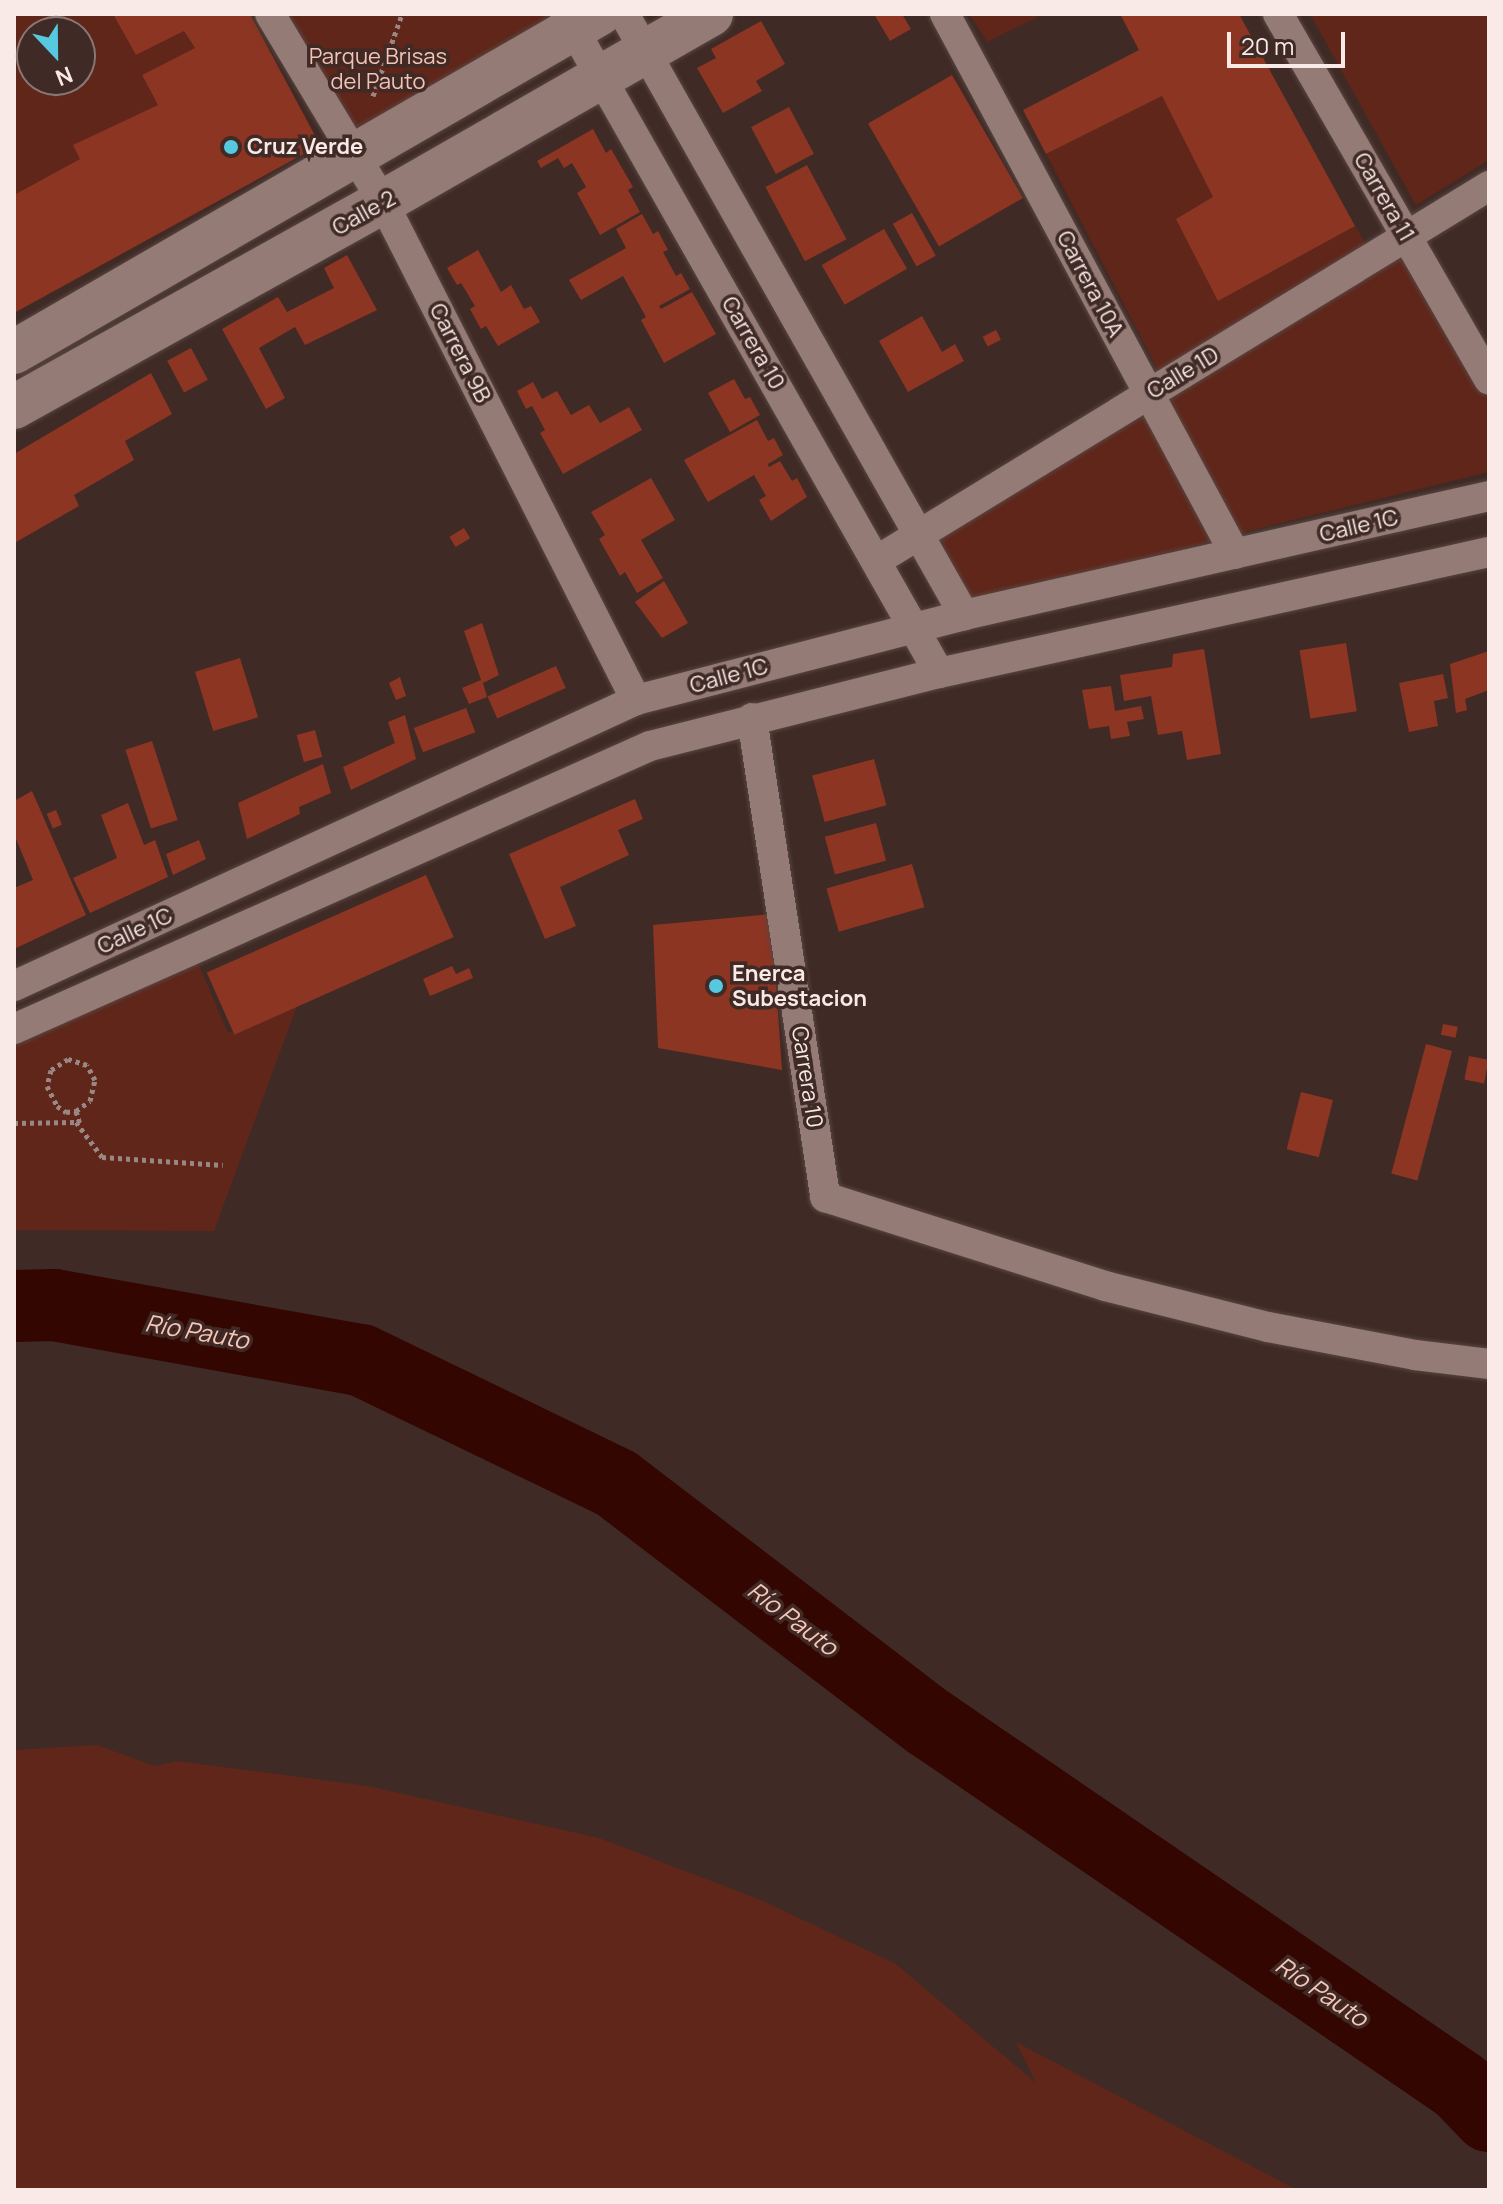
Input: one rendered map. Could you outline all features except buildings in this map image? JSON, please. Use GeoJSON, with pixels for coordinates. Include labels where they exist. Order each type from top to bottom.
{"type":"FeatureCollection","features":[{"type":"Feature","properties":{"kind":"street","name":"Carrera 9B"},"geometry":{"type":"LineString","coordinates":[[270,14],[383,202],[636,700]]}},
{"type":"Feature","properties":{"kind":"street"},"geometry":{"type":"LineString","coordinates":[[624,14],[964,615]]}},
{"type":"Feature","properties":{"kind":"street","name":"Calle 2"},"geometry":{"type":"LineString","coordinates":[[14,407],[383,202],[711,14]]}},
{"type":"Feature","properties":{"kind":"street","name":"Carrera 10A"},"geometry":{"type":"LineString","coordinates":[[945,14],[1235,554]]}},
{"type":"Feature","properties":{"kind":"street","name":"Carrera 11"},"geometry":{"type":"LineString","coordinates":[[1278,14],[1489,380]]}},
{"type":"Feature","properties":{"kind":"street"},"geometry":{"type":"LineString","coordinates":[[14,352],[356,155],[579,19]]}},
{"type":"Feature","properties":{"kind":"street","name":"Carrera 10"},"geometry":{"type":"LineString","coordinates":[[579,19],[601,76],[939,673]]}},
{"type":"Feature","properties":{"kind":"street","name":"Calle 1D"},"geometry":{"type":"LineString","coordinates":[[876,561],[1489,186]]}},
{"type":"Feature","properties":{"kind":"street","name":"Calle 1C"},"geometry":{"type":"LineString","coordinates":[[14,986],[636,700],[964,615],[1489,496]]}},
{"type":"Feature","properties":{"kind":"street","name":"Calle 1C"},"geometry":{"type":"LineString","coordinates":[[14,1029],[650,746],[939,673],[1489,552]]}},
{"type":"Feature","properties":{"kind":"street","name":"Carrera 10"},"geometry":{"type":"LineString","coordinates":[[752,718],[825,1197],[1150,1297],[1298,1332],[1415,1355],[1489,1364]]}},
{"type":"Feature","properties":{"kind":"path"},"geometry":{"type":"LineString","coordinates":[[68,1059],[87,1065],[95,1080],[90,1101],[76,1111],[61,1109],[47,1086],[51,1070],[68,1059]]}},
{"type":"Feature","properties":{"kind":"path"},"geometry":{"type":"LineString","coordinates":[[76,1111],[81,1125],[102,1157],[223,1165]]}},
{"type":"Feature","properties":{"kind":"path"},"geometry":{"type":"LineString","coordinates":[[14,1123],[70,1120],[81,1125]]}},
{"type":"Feature","properties":{"kind":"green space"},"geometry":{"type":"Polygon","coordinates":[[[14,14],[113,14],[136,55],[184,31],[195,48],[142,75],[158,105],[74,146],[80,159],[14,195],[14,14]]]}},
{"type":"Feature","properties":{"kind":"green space","name":"Parque Brisas del Pauto"},"geometry":{"type":"Polygon","coordinates":[[[283,14],[556,14],[356,142],[283,14]]]}},
{"type":"Feature","properties":{"kind":"green space"},"geometry":{"type":"Polygon","coordinates":[[[969,14],[1036,14],[1038,17],[987,42],[969,14]]]}},
{"type":"Feature","properties":{"kind":"green space"},"geometry":{"type":"Polygon","coordinates":[[[1310,14],[1489,14],[1489,160],[1416,205],[1310,14]]]}},
{"type":"Feature","properties":{"kind":"green space"},"geometry":{"type":"Polygon","coordinates":[[[1162,96],[1213,197],[1218,301],[1355,226],[1366,244],[1159,372],[1046,154],[1162,96]]]}},
{"type":"Feature","properties":{"kind":"green space"},"geometry":{"type":"Polygon","coordinates":[[[1405,252],[1489,399],[1489,472],[1236,534],[1162,402],[1405,252]]]}},
{"type":"Feature","properties":{"kind":"green space"},"geometry":{"type":"Polygon","coordinates":[[[1148,409],[1220,539],[969,604],[933,541],[1148,409]]]}},
{"type":"Feature","properties":{"kind":"green space"},"geometry":{"type":"Polygon","coordinates":[[[195,956],[228,1033],[297,1006],[214,1231],[14,1230],[14,1036],[195,956]]]}},
{"type":"Feature","properties":{"kind":"green space"},"geometry":{"type":"Polygon","coordinates":[[[97,1745],[155,1766],[177,1761],[368,1786],[599,1838],[761,1900],[896,1964],[1036,2083],[1016,2042],[1297,2190],[14,2190],[14,1750],[97,1745]]]}},
{"type":"Feature","properties":{"kind":"waterway","name":"Río Pauto"},"geometry":{"type":"LineString","coordinates":[[14,1306],[54,1305],[361,1360],[617,1484],[930,1723],[1460,2086],[1489,2116]]}},
{"type":"Feature","properties":{"kind":"place","name":"Cruz Verde"},"geometry":{"type":"Point","coordinates":[231,147]}},
{"type":"Feature","properties":{"kind":"place","name":"Enerca Subestacion"},"geometry":{"type":"Point","coordinates":[716,986]}}]}
